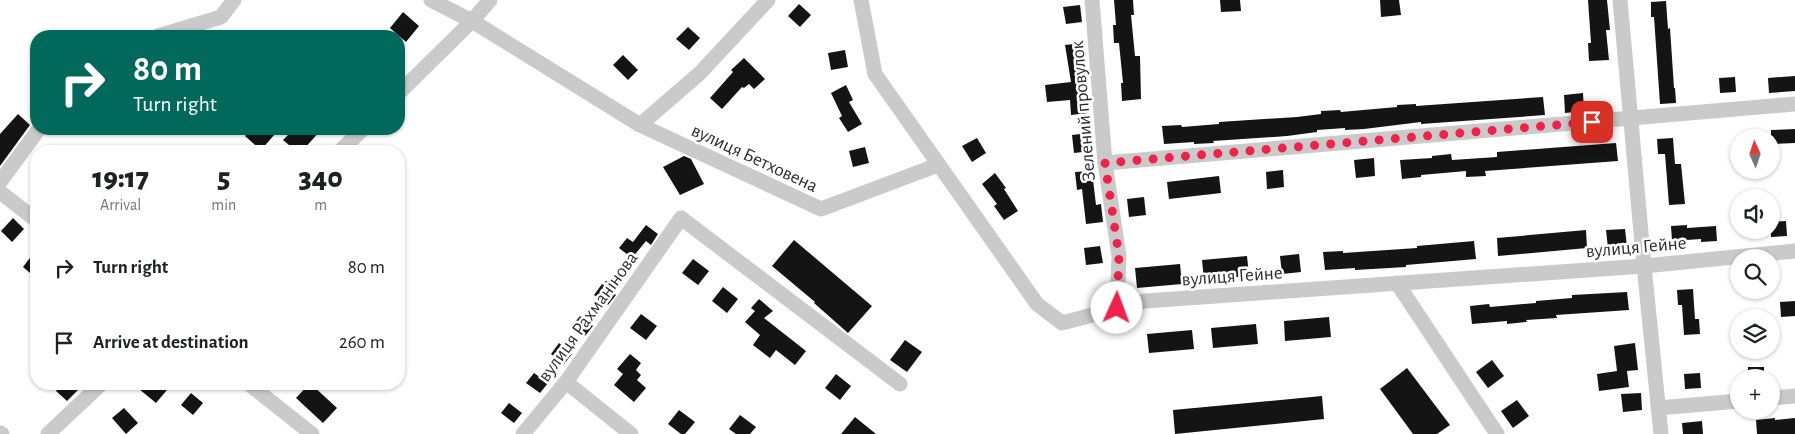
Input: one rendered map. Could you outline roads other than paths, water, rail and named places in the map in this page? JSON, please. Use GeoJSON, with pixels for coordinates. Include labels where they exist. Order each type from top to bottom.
{"type":"FeatureCollection","features":[{"type":"Feature","properties":{"kind":"street"},"geometry":{"type":"LineString","coordinates":[[179,30],[221,18],[234,0]]}},
{"type":"Feature","properties":{"kind":"street","name":"вулиця Бетховена"},"geometry":{"type":"LineString","coordinates":[[431,0],[472,21],[640,125],[821,209],[938,164]]}},
{"type":"Feature","properties":{"kind":"street"},"geometry":{"type":"LineString","coordinates":[[405,88],[472,21],[490,0]]}},
{"type":"Feature","properties":{"kind":"street"},"geometry":{"type":"LineString","coordinates":[[640,125],[700,73],[768,0]]}},
{"type":"Feature","properties":{"kind":"street","name":"вулиця Гейне"},"geometry":{"type":"LineString","coordinates":[[861,0],[875,74],[1037,304],[1062,323],[1146,301],[1644,266],[1795,251]]}},
{"type":"Feature","properties":{"kind":"street","name":"Зелений провулок"},"geometry":{"type":"LineString","coordinates":[[1092,0],[1105,163],[1119,256],[1117,308]]}},
{"type":"Feature","properties":{"kind":"street"},"geometry":{"type":"LineString","coordinates":[[1620,0],[1661,434]]}},
{"type":"Feature","properties":{"kind":"street"},"geometry":{"type":"LineString","coordinates":[[1105,163],[1795,104]]}},
{"type":"Feature","properties":{"kind":"street"},"geometry":{"type":"LineString","coordinates":[[0,182],[35,135]]}},
{"type":"Feature","properties":{"kind":"street"},"geometry":{"type":"LineString","coordinates":[[346,145],[357,135]]}},
{"type":"Feature","properties":{"kind":"street"},"geometry":{"type":"LineString","coordinates":[[0,192],[30,215]]}},
{"type":"Feature","properties":{"kind":"street","name":"вулиця Рахманінова"},"geometry":{"type":"LineString","coordinates":[[523,434],[566,382],[681,218],[900,384]]}},
{"type":"Feature","properties":{"kind":"street"},"geometry":{"type":"LineString","coordinates":[[1398,283],[1496,434]]}},
{"type":"Feature","properties":{"kind":"street"},"geometry":{"type":"LineString","coordinates":[[566,382],[631,434]]}},
{"type":"Feature","properties":{"kind":"street"},"geometry":{"type":"LineString","coordinates":[[48,434],[95,390]]}},
{"type":"Feature","properties":{"kind":"street"},"geometry":{"type":"LineString","coordinates":[[257,390],[312,434]]}},
{"type":"Feature","properties":{"kind":"street"},"geometry":{"type":"LineString","coordinates":[[1780,397],[1795,396]]}},
{"type":"Feature","properties":{"kind":"street"},"geometry":{"type":"LineString","coordinates":[[1658,408],[1730,402]]}}]}
